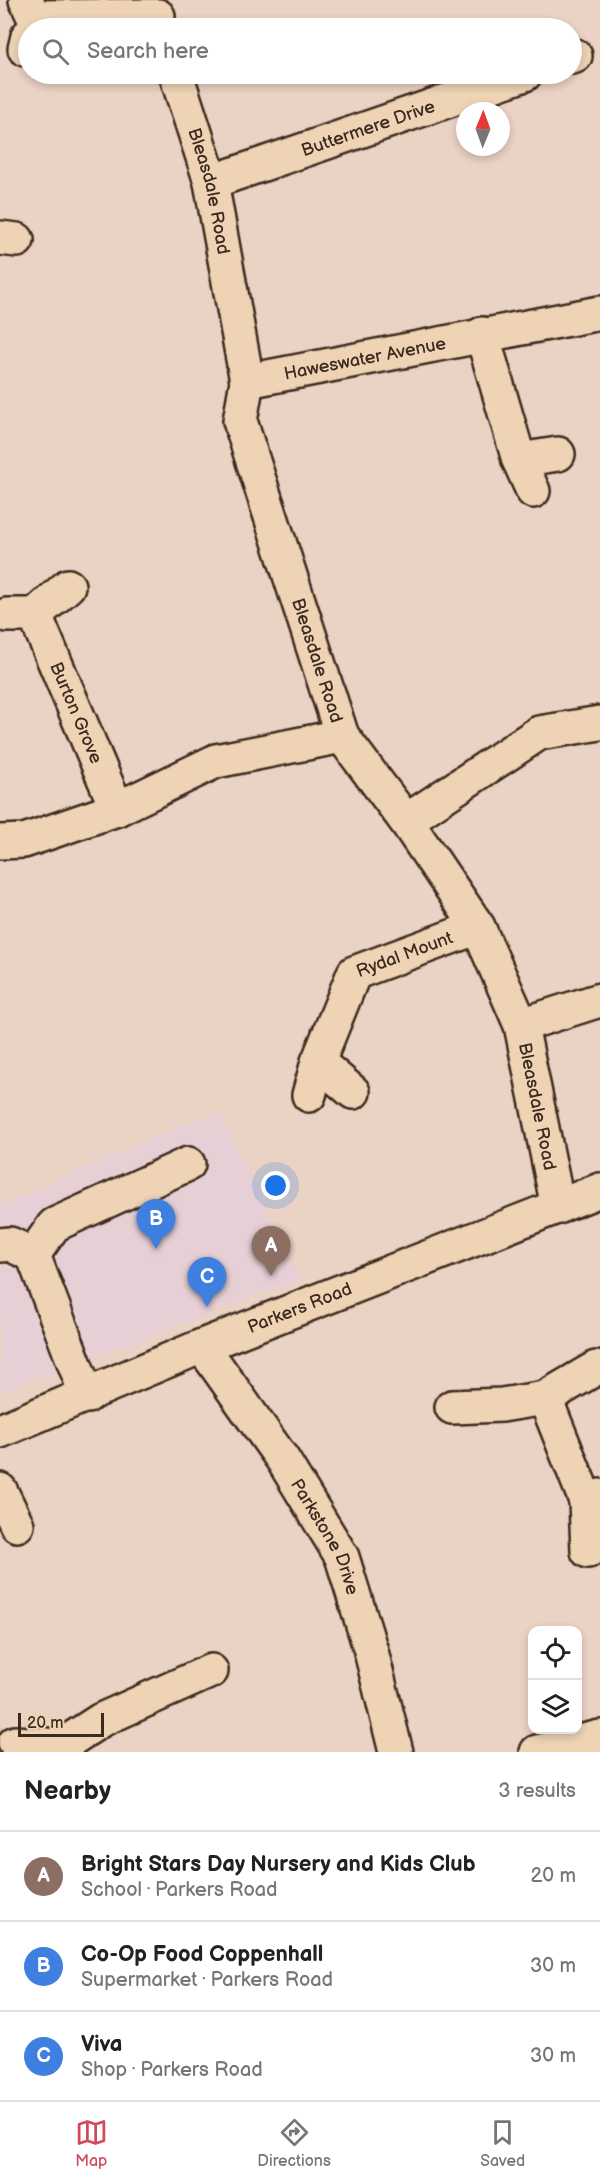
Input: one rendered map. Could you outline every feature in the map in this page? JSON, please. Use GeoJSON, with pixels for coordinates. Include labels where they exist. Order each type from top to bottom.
{"type":"FeatureCollection","features":[{"type":"Feature","properties":{"kind":"street"},"geometry":{"type":"LineString","coordinates":[[126,18],[162,15]]}},
{"type":"Feature","properties":{"kind":"street","name":"Bleasdale Road"},"geometry":{"type":"LineString","coordinates":[[179,84],[211,182],[247,381],[240,421],[342,736],[406,821],[478,927],[521,1025],[558,1207]]}},
{"type":"Feature","properties":{"kind":"street","name":"Buttermere Drive"},"geometry":{"type":"LineString","coordinates":[[211,182],[496,84]]}},
{"type":"Feature","properties":{"kind":"street","name":"Haweswater Avenue"},"geometry":{"type":"LineString","coordinates":[[247,381],[600,313]]}},
{"type":"Feature","properties":{"kind":"street"},"geometry":{"type":"LineString","coordinates":[[482,334],[519,460],[533,491]]}},
{"type":"Feature","properties":{"kind":"street"},"geometry":{"type":"LineString","coordinates":[[519,460],[558,454]]}},
{"type":"Feature","properties":{"kind":"street","name":"Burton Grove"},"geometry":{"type":"LineString","coordinates":[[68,586],[21,615],[117,809]]}},
{"type":"Feature","properties":{"kind":"street"},"geometry":{"type":"LineString","coordinates":[[406,821],[539,733],[600,723]]}},
{"type":"Feature","properties":{"kind":"street"},"geometry":{"type":"LineString","coordinates":[[0,842],[24,841],[117,809],[216,761],[342,736]]}},
{"type":"Feature","properties":{"kind":"street","name":"Rydal Mount"},"geometry":{"type":"LineString","coordinates":[[309,1095],[318,1062],[354,974],[478,927]]}},
{"type":"Feature","properties":{"kind":"street"},"geometry":{"type":"LineString","coordinates":[[521,1025],[600,1000]]}},
{"type":"Feature","properties":{"kind":"street"},"geometry":{"type":"LineString","coordinates":[[318,1062],[353,1092]]}},
{"type":"Feature","properties":{"kind":"street"},"geometry":{"type":"LineString","coordinates":[[33,1256],[54,1225],[188,1164]]}},
{"type":"Feature","properties":{"kind":"street","name":"Parkers Road"},"geometry":{"type":"LineString","coordinates":[[0,1431],[202,1346],[600,1190]]}},
{"type":"Feature","properties":{"kind":"street"},"geometry":{"type":"LineString","coordinates":[[0,1245],[10,1244],[33,1256],[87,1396]]}},
{"type":"Feature","properties":{"kind":"street","name":"Parkstone Drive"},"geometry":{"type":"LineString","coordinates":[[202,1346],[283,1460],[342,1557],[371,1651],[396,1752]]}},
{"type":"Feature","properties":{"kind":"street"},"geometry":{"type":"LineString","coordinates":[[452,1407],[502,1405],[545,1398],[596,1368]]}},
{"type":"Feature","properties":{"kind":"street"},"geometry":{"type":"LineString","coordinates":[[545,1398],[593,1498],[588,1551]]}},
{"type":"Feature","properties":{"kind":"street"},"geometry":{"type":"LineString","coordinates":[[0,1490],[17,1525]]}},
{"type":"Feature","properties":{"kind":"street"},"geometry":{"type":"LineString","coordinates":[[15,1743],[62,1749],[101,1720],[211,1671]]}},
{"type":"Feature","properties":{"kind":"street"},"geometry":{"type":"LineString","coordinates":[[537,1752],[600,1737]]}},
{"type":"Feature","properties":{"kind":"shaded area"},"geometry":{"type":"Polygon","coordinates":[[[219,1112],[300,1279],[0,1392],[0,1202],[2,1205],[189,1122],[219,1112]]]}},
{"type":"Feature","properties":{"kind":"place","name":"Co-Op Food Coppenhall"},"geometry":{"type":"Point","coordinates":[156,1249]}},
{"type":"Feature","properties":{"kind":"place","name":"Bright Stars Day Nursery and Kids Club"},"geometry":{"type":"Point","coordinates":[271,1276]}},
{"type":"Feature","properties":{"kind":"place","name":"Viva"},"geometry":{"type":"Point","coordinates":[207,1307]}}]}
